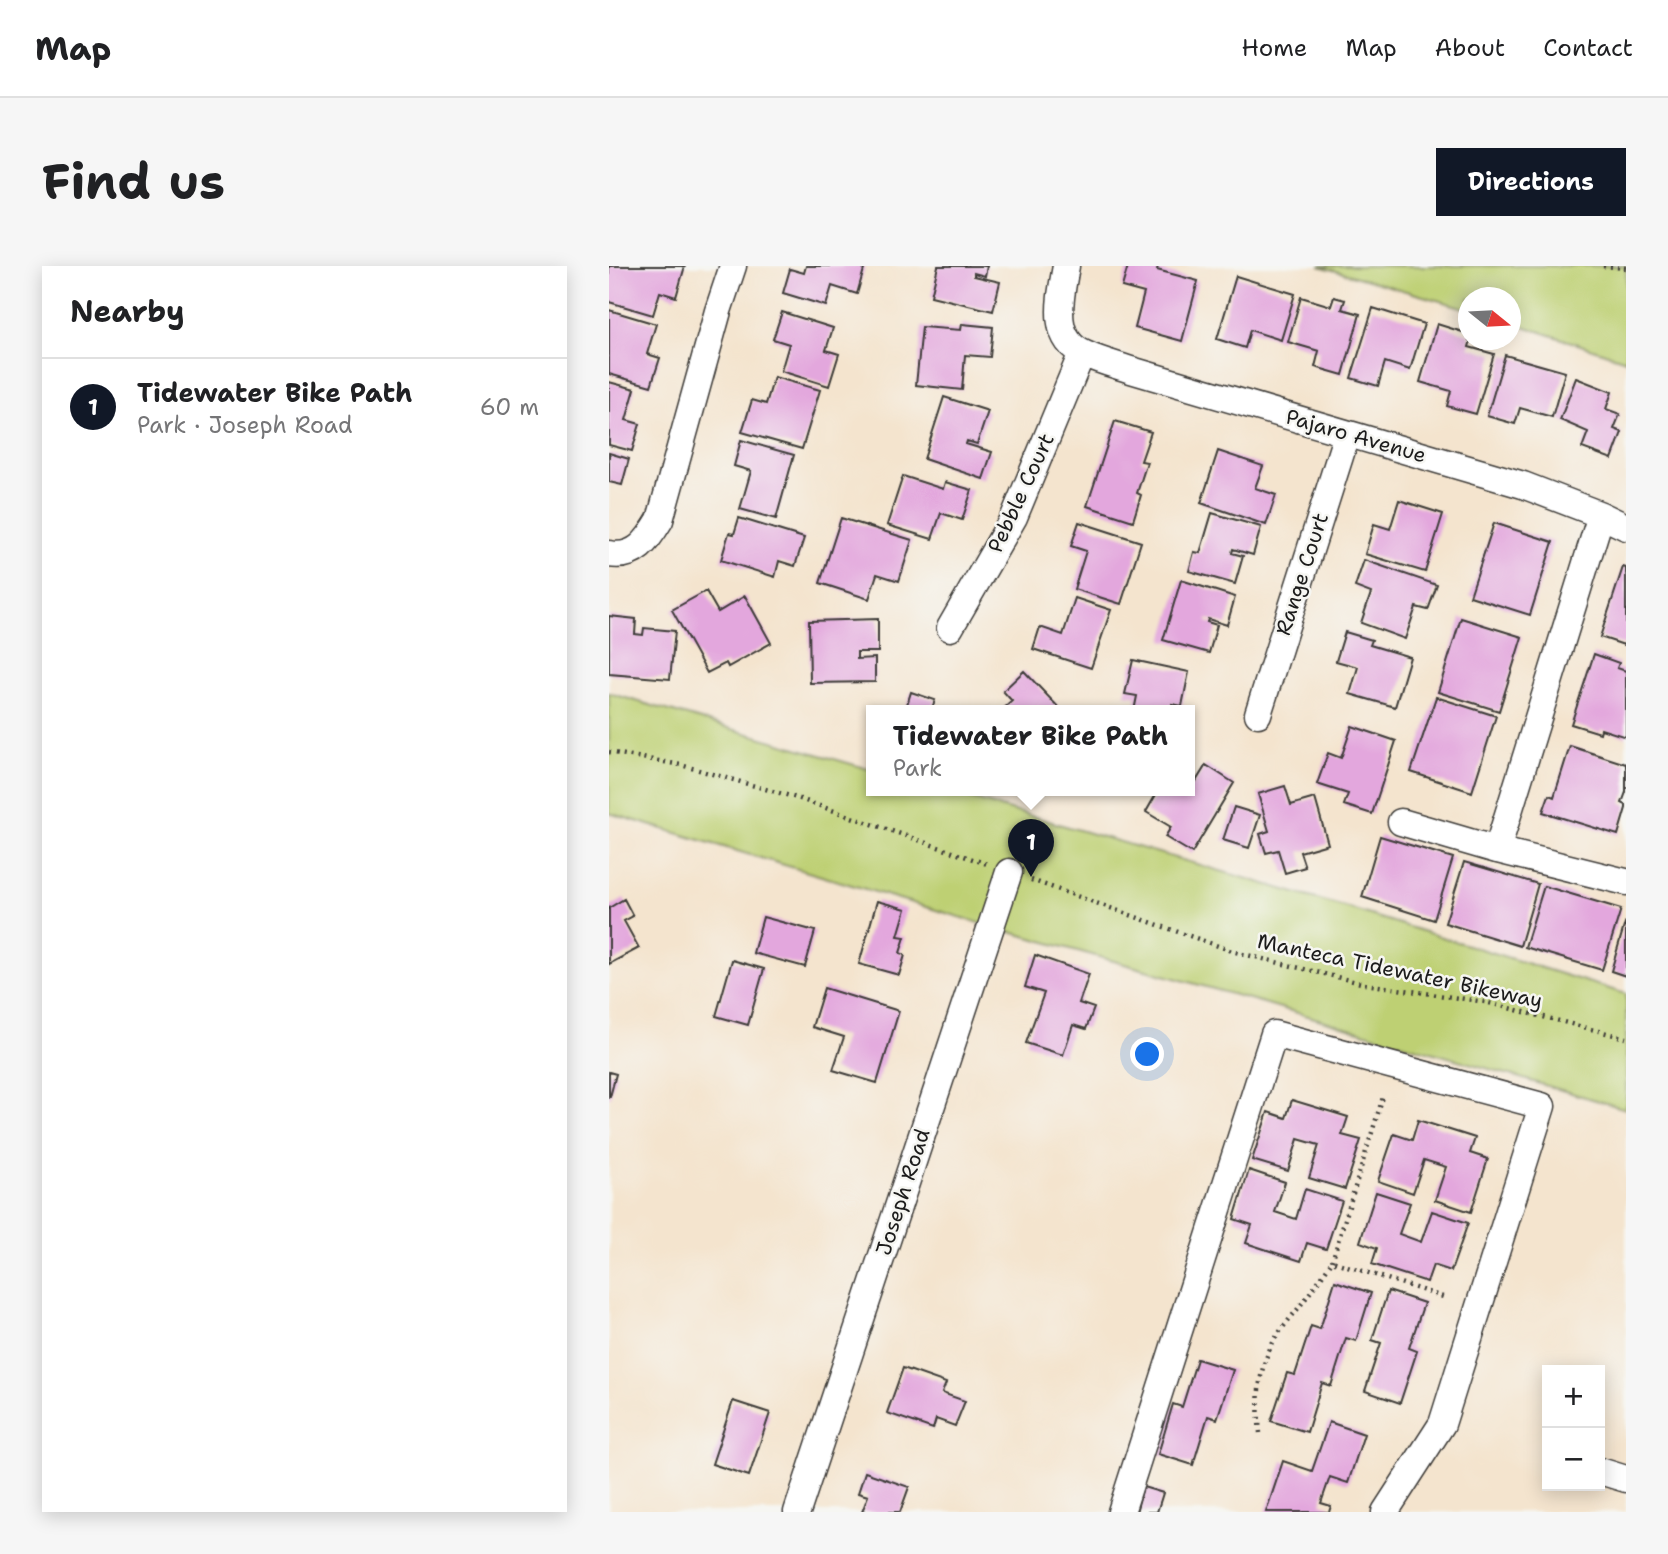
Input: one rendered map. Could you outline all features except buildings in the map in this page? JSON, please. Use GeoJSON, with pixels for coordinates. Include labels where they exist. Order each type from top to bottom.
{"type":"FeatureCollection","features":[{"type":"Feature","properties":{"kind":"street"},"geometry":{"type":"LineString","coordinates":[[609,554],[617,555],[637,550],[646,543],[660,520],[733,266]]}},
{"type":"Feature","properties":{"kind":"street"},"geometry":{"type":"LineString","coordinates":[[1066,266],[1060,303],[1062,333],[1070,345],[1082,354]]}},
{"type":"Feature","properties":{"kind":"street","name":"Pajaro Avenue"},"geometry":{"type":"LineString","coordinates":[[1082,354],[1523,485],[1626,527]]}},
{"type":"Feature","properties":{"kind":"street","name":"Pebble Court"},"geometry":{"type":"LineString","coordinates":[[950,628],[1014,517],[1082,354]]}},
{"type":"Feature","properties":{"kind":"street","name":"Range Court"},"geometry":{"type":"LineString","coordinates":[[1258,714],[1347,434]]}},
{"type":"Feature","properties":{"kind":"street"},"geometry":{"type":"LineString","coordinates":[[1497,850],[1601,515]]}},
{"type":"Feature","properties":{"kind":"street"},"geometry":{"type":"LineString","coordinates":[[1401,822],[1497,850],[1626,882]]}},
{"type":"Feature","properties":{"kind":"street","name":"Joseph Road"},"geometry":{"type":"LineString","coordinates":[[797,1512],[1009,872]]}},
{"type":"Feature","properties":{"kind":"street"},"geometry":{"type":"LineString","coordinates":[[1121,1512],[1274,1034],[1542,1106],[1442,1424],[1385,1512]]}},
{"type":"Feature","properties":{"kind":"street"},"geometry":{"type":"LineString","coordinates":[[1605,1473],[1626,1479]]}},
{"type":"Feature","properties":{"kind":"path"},"geometry":{"type":"LineString","coordinates":[[1604,266],[1626,268]]}},
{"type":"Feature","properties":{"kind":"path","name":"Manteca Tidewater Bikeway"},"geometry":{"type":"LineString","coordinates":[[609,752],[681,765],[797,798],[1235,952],[1365,984],[1485,1002],[1626,1038]]}},
{"type":"Feature","properties":{"kind":"path"},"geometry":{"type":"LineString","coordinates":[[1260,1433],[1258,1391],[1269,1349],[1332,1261],[1383,1097]]}},
{"type":"Feature","properties":{"kind":"path"},"geometry":{"type":"LineString","coordinates":[[1332,1261],[1446,1297]]}},
{"type":"Feature","properties":{"kind":"green space"},"geometry":{"type":"Polygon","coordinates":[[[1319,266],[1626,266],[1626,360],[1521,325],[1521,287],[1458,287],[1458,306],[1319,266]]]}},
{"type":"Feature","properties":{"kind":"green space"},"geometry":{"type":"Polygon","coordinates":[[[609,693],[866,768],[866,796],[962,796],[1351,909],[1626,994],[1626,1109],[1010,932],[609,813],[609,693]]]}},
{"type":"Feature","properties":{"kind":"place","name":"Tidewater Bike Path"},"geometry":{"type":"Point","coordinates":[1031,877]}}]}
